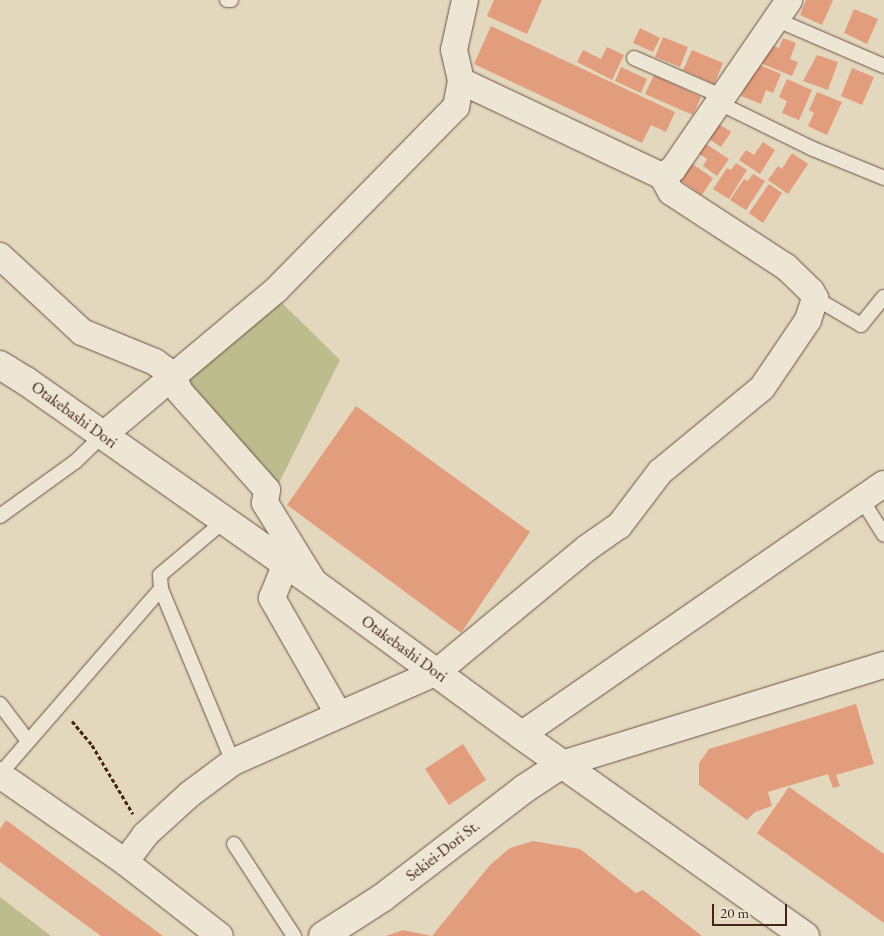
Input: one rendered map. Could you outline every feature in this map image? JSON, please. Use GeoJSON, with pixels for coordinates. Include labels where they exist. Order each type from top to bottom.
{"type":"FeatureCollection","features":[{"type":"Feature","properties":{"kind":"main road","name":"Otakebashi Dori"},"geometry":{"type":"LineString","coordinates":[[0,366],[26,380],[102,436],[286,563],[521,735],[805,936]]}},
{"type":"Feature","properties":{"kind":"main road","name":"Sekiei-Dori St."},"geometry":{"type":"LineString","coordinates":[[323,936],[382,898],[524,789],[562,764]]}},
{"type":"Feature","properties":{"kind":"street"},"geometry":{"type":"LineString","coordinates":[[102,436],[290,276],[456,107],[461,81],[454,50],[465,0]]}},
{"type":"Feature","properties":{"kind":"street"},"geometry":{"type":"LineString","coordinates":[[662,176],[673,169],[782,9]]}},
{"type":"Feature","properties":{"kind":"street"},"geometry":{"type":"LineString","coordinates":[[125,862],[145,835],[190,794],[233,762],[436,672],[587,548],[619,526],[660,472],[762,388],[808,320],[815,298],[786,267],[671,192],[662,176],[461,81]]}},
{"type":"Feature","properties":{"kind":"street"},"geometry":{"type":"LineString","coordinates":[[0,256],[82,332],[155,362],[173,375],[180,392],[268,490],[265,503],[315,584]]}},
{"type":"Feature","properties":{"kind":"street"},"geometry":{"type":"LineString","coordinates":[[521,735],[884,484]]}},
{"type":"Feature","properties":{"kind":"street"},"geometry":{"type":"LineString","coordinates":[[286,563],[272,598],[339,716]]}},
{"type":"Feature","properties":{"kind":"street"},"geometry":{"type":"LineString","coordinates":[[562,764],[884,664]]}},
{"type":"Feature","properties":{"kind":"street"},"geometry":{"type":"LineString","coordinates":[[0,775],[125,862],[220,936]]}},
{"type":"Feature","properties":{"kind":"lane"},"geometry":{"type":"LineString","coordinates":[[782,9],[884,66]]}},
{"type":"Feature","properties":{"kind":"lane"},"geometry":{"type":"LineString","coordinates":[[634,58],[719,99],[813,149],[884,178]]}},
{"type":"Feature","properties":{"kind":"lane"},"geometry":{"type":"LineString","coordinates":[[815,298],[861,325],[884,297]]}},
{"type":"Feature","properties":{"kind":"lane"},"geometry":{"type":"LineString","coordinates":[[0,516],[75,462],[102,436]]}},
{"type":"Feature","properties":{"kind":"lane"},"geometry":{"type":"LineString","coordinates":[[862,500],[884,535]]}},
{"type":"Feature","properties":{"kind":"lane"},"geometry":{"type":"LineString","coordinates":[[224,521],[160,575],[161,589],[233,762]]}},
{"type":"Feature","properties":{"kind":"lane"},"geometry":{"type":"LineString","coordinates":[[0,775],[161,589]]}},
{"type":"Feature","properties":{"kind":"lane"},"geometry":{"type":"LineString","coordinates":[[0,704],[28,741]]}},
{"type":"Feature","properties":{"kind":"lane"},"geometry":{"type":"LineString","coordinates":[[234,844],[294,936]]}},
{"type":"Feature","properties":{"kind":"path"},"geometry":{"type":"LineString","coordinates":[[59,705],[92,745],[145,835]]}},
{"type":"Feature","properties":{"kind":"green space"},"geometry":{"type":"Polygon","coordinates":[[[279,300],[340,360],[276,489],[187,386],[192,370],[279,300]]]}},
{"type":"Feature","properties":{"kind":"green space"},"geometry":{"type":"Polygon","coordinates":[[[0,897],[51,936],[0,936],[0,897]]]}},
{"type":"Feature","properties":{"kind":"building"},"geometry":{"type":"Polygon","coordinates":[[[494,0],[542,0],[527,34],[487,16],[494,0]]]}},
{"type":"Feature","properties":{"kind":"building"},"geometry":{"type":"Polygon","coordinates":[[[806,0],[833,0],[822,25],[800,15],[806,0]]]}},
{"type":"Feature","properties":{"kind":"building"},"geometry":{"type":"Polygon","coordinates":[[[854,9],[878,19],[867,44],[844,33],[854,9]]]}},
{"type":"Feature","properties":{"kind":"building"},"geometry":{"type":"Polygon","coordinates":[[[491,26],[675,112],[666,132],[651,125],[642,143],[474,64],[491,26]]]}},
{"type":"Feature","properties":{"kind":"building"},"geometry":{"type":"Polygon","coordinates":[[[640,28],[660,38],[653,52],[633,43],[640,28]]]}},
{"type":"Feature","properties":{"kind":"building"},"geometry":{"type":"Polygon","coordinates":[[[663,37],[688,47],[680,67],[655,57],[663,37]]]}},
{"type":"Feature","properties":{"kind":"building"},"geometry":{"type":"Polygon","coordinates":[[[783,38],[796,43],[790,59],[798,62],[792,76],[760,63],[768,44],[779,48],[783,38]]]}},
{"type":"Feature","properties":{"kind":"building"},"geometry":{"type":"Polygon","coordinates":[[[607,47],[624,55],[612,80],[577,62],[583,50],[601,59],[607,47]]]}},
{"type":"Feature","properties":{"kind":"building"},"geometry":{"type":"Polygon","coordinates":[[[692,50],[723,63],[714,84],[683,70],[692,50]]]}},
{"type":"Feature","properties":{"kind":"building"},"geometry":{"type":"Polygon","coordinates":[[[817,55],[838,62],[828,90],[803,81],[817,55]]]}},
{"type":"Feature","properties":{"kind":"building"},"geometry":{"type":"Polygon","coordinates":[[[755,63],[781,74],[773,93],[766,90],[761,104],[741,96],[755,63]]]}},
{"type":"Feature","properties":{"kind":"building"},"geometry":{"type":"Polygon","coordinates":[[[621,67],[647,79],[641,93],[615,81],[621,67]]]}},
{"type":"Feature","properties":{"kind":"building"},"geometry":{"type":"Polygon","coordinates":[[[852,68],[874,77],[862,105],[841,96],[852,68]]]}},
{"type":"Feature","properties":{"kind":"building"},"geometry":{"type":"Polygon","coordinates":[[[654,75],[701,97],[693,115],[645,94],[654,75]]]}},
{"type":"Feature","properties":{"kind":"building"},"geometry":{"type":"Polygon","coordinates":[[[787,79],[812,90],[799,120],[782,113],[787,101],[779,97],[787,79]]]}},
{"type":"Feature","properties":{"kind":"building"},"geometry":{"type":"Polygon","coordinates":[[[817,92],[842,102],[827,135],[808,126],[814,113],[809,110],[817,92]]]}},
{"type":"Feature","properties":{"kind":"building"},"geometry":{"type":"Polygon","coordinates":[[[716,122],[731,132],[721,147],[706,137],[716,122]]]}},
{"type":"Feature","properties":{"kind":"building"},"geometry":{"type":"Polygon","coordinates":[[[703,142],[729,159],[717,176],[703,166],[707,159],[696,152],[703,142]]]}},
{"type":"Feature","properties":{"kind":"building"},"geometry":{"type":"Polygon","coordinates":[[[763,142],[775,150],[760,174],[739,160],[746,150],[754,155],[763,142]]]}},
{"type":"Feature","properties":{"kind":"building"},"geometry":{"type":"Polygon","coordinates":[[[792,153],[808,164],[788,194],[768,180],[778,166],[782,169],[792,153]]]}},
{"type":"Feature","properties":{"kind":"building"},"geometry":{"type":"Polygon","coordinates":[[[688,161],[713,178],[702,195],[677,178],[688,161]]]}},
{"type":"Feature","properties":{"kind":"building"},"geometry":{"type":"Polygon","coordinates":[[[736,163],[747,170],[729,199],[713,189],[727,168],[731,170],[736,163]]]}},
{"type":"Feature","properties":{"kind":"building"},"geometry":{"type":"Polygon","coordinates":[[[753,174],[765,181],[746,210],[730,200],[744,179],[748,181],[753,174]]]}},
{"type":"Feature","properties":{"kind":"building"},"geometry":{"type":"Polygon","coordinates":[[[769,184],[782,193],[763,223],[749,213],[769,184]]]}},
{"type":"Feature","properties":{"kind":"building"},"geometry":{"type":"Polygon","coordinates":[[[356,406],[530,532],[461,633],[287,505],[356,406]]]}},
{"type":"Feature","properties":{"kind":"building"},"geometry":{"type":"Polygon","coordinates":[[[856,704],[874,764],[836,775],[840,786],[833,788],[828,774],[768,792],[772,806],[755,812],[747,820],[699,785],[699,763],[709,749],[856,704]]]}},
{"type":"Feature","properties":{"kind":"building"},"geometry":{"type":"Polygon","coordinates":[[[463,744],[486,780],[449,805],[425,769],[463,744]]]}},
{"type":"Feature","properties":{"kind":"building"},"geometry":{"type":"Polygon","coordinates":[[[789,787],[884,854],[884,923],[757,833],[789,787]]]}},
{"type":"Feature","properties":{"kind":"building"},"geometry":{"type":"Polygon","coordinates":[[[6,820],[163,936],[101,936],[0,862],[0,829],[6,820]]]}},
{"type":"Feature","properties":{"kind":"building"},"geometry":{"type":"Polygon","coordinates":[[[533,841],[580,849],[636,893],[643,890],[702,936],[432,936],[490,865],[510,848],[533,841]]]}},
{"type":"Feature","properties":{"kind":"building"},"geometry":{"type":"Polygon","coordinates":[[[403,930],[432,936],[386,936],[403,930]]]}}]}
